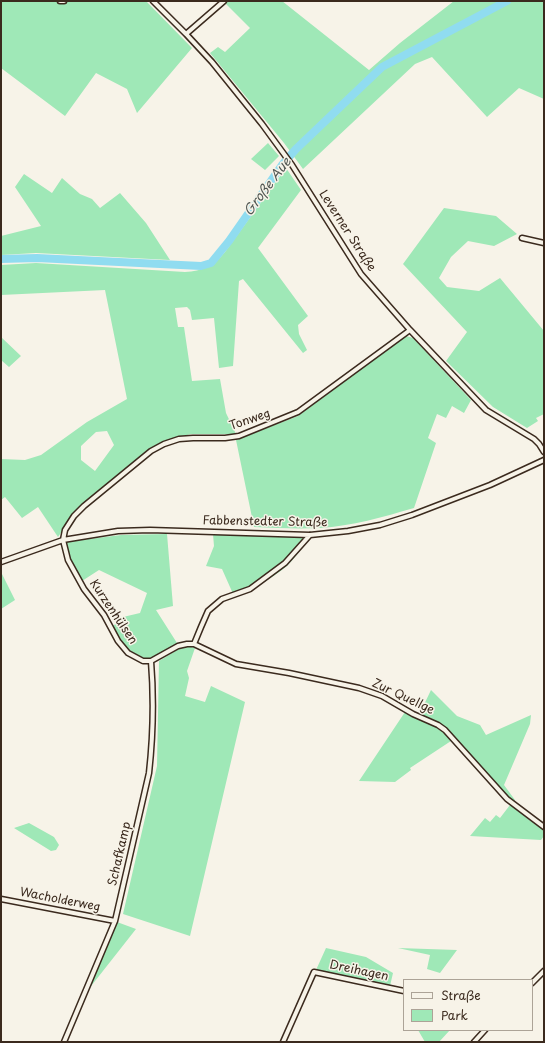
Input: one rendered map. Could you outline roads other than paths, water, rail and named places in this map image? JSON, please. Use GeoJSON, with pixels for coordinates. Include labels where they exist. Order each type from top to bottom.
{"type":"FeatureCollection","features":[{"type":"Feature","properties":{"kind":"street","name":"Leverner Straße"},"geometry":{"type":"LineString","coordinates":[[153,1],[186,34],[236,92],[284,153],[361,274],[410,330],[486,410],[534,439],[544,452]]}},
{"type":"Feature","properties":{"kind":"street"},"geometry":{"type":"LineString","coordinates":[[186,34],[224,1]]}},
{"type":"Feature","properties":{"kind":"street"},"geometry":{"type":"LineString","coordinates":[[522,238],[544,243]]}},
{"type":"Feature","properties":{"kind":"street","name":"Tonweg"},"geometry":{"type":"LineString","coordinates":[[63,540],[65,530],[74,516],[151,451],[164,444],[179,440],[239,436],[292,415],[410,330]]}},
{"type":"Feature","properties":{"kind":"street","name":"Fabbenstedter Straße"},"geometry":{"type":"LineString","coordinates":[[1,562],[63,540],[118,531],[150,530],[310,535],[348,531],[380,525],[412,515],[490,485],[544,460]]}},
{"type":"Feature","properties":{"kind":"street"},"geometry":{"type":"LineString","coordinates":[[151,661],[178,646],[194,644],[208,611],[222,599],[250,589],[285,563],[310,535]]}},
{"type":"Feature","properties":{"kind":"street","name":"Kurzenhülsen"},"geometry":{"type":"LineString","coordinates":[[63,540],[68,560],[84,589],[104,615],[118,641],[128,653],[143,661],[151,661]]}},
{"type":"Feature","properties":{"kind":"street","name":"Zur Quellge"},"geometry":{"type":"LineString","coordinates":[[194,644],[236,664],[289,673],[359,688],[382,696],[413,714],[438,725],[445,730],[507,799],[544,827]]}},
{"type":"Feature","properties":{"kind":"street","name":"Schafkamp"},"geometry":{"type":"LineString","coordinates":[[64,1042],[115,921],[149,774],[153,679],[151,661]]}},
{"type":"Feature","properties":{"kind":"street","name":"Wacholderweg"},"geometry":{"type":"LineString","coordinates":[[1,899],[115,921]]}},
{"type":"Feature","properties":{"kind":"street"},"geometry":{"type":"LineString","coordinates":[[533,982],[544,971]]}},
{"type":"Feature","properties":{"kind":"street","name":"Dreihagen"},"geometry":{"type":"LineString","coordinates":[[282,1042],[314,972],[403,991]]}},
{"type":"Feature","properties":{"kind":"street"},"geometry":{"type":"LineString","coordinates":[[474,1042],[484,1031]]}},
{"type":"Feature","properties":{"kind":"waterway","name":"Große Aue"},"geometry":{"type":"LineString","coordinates":[[1,259],[37,258],[201,266],[211,263],[229,241],[282,165],[296,149],[382,67],[507,1]]}}]}
